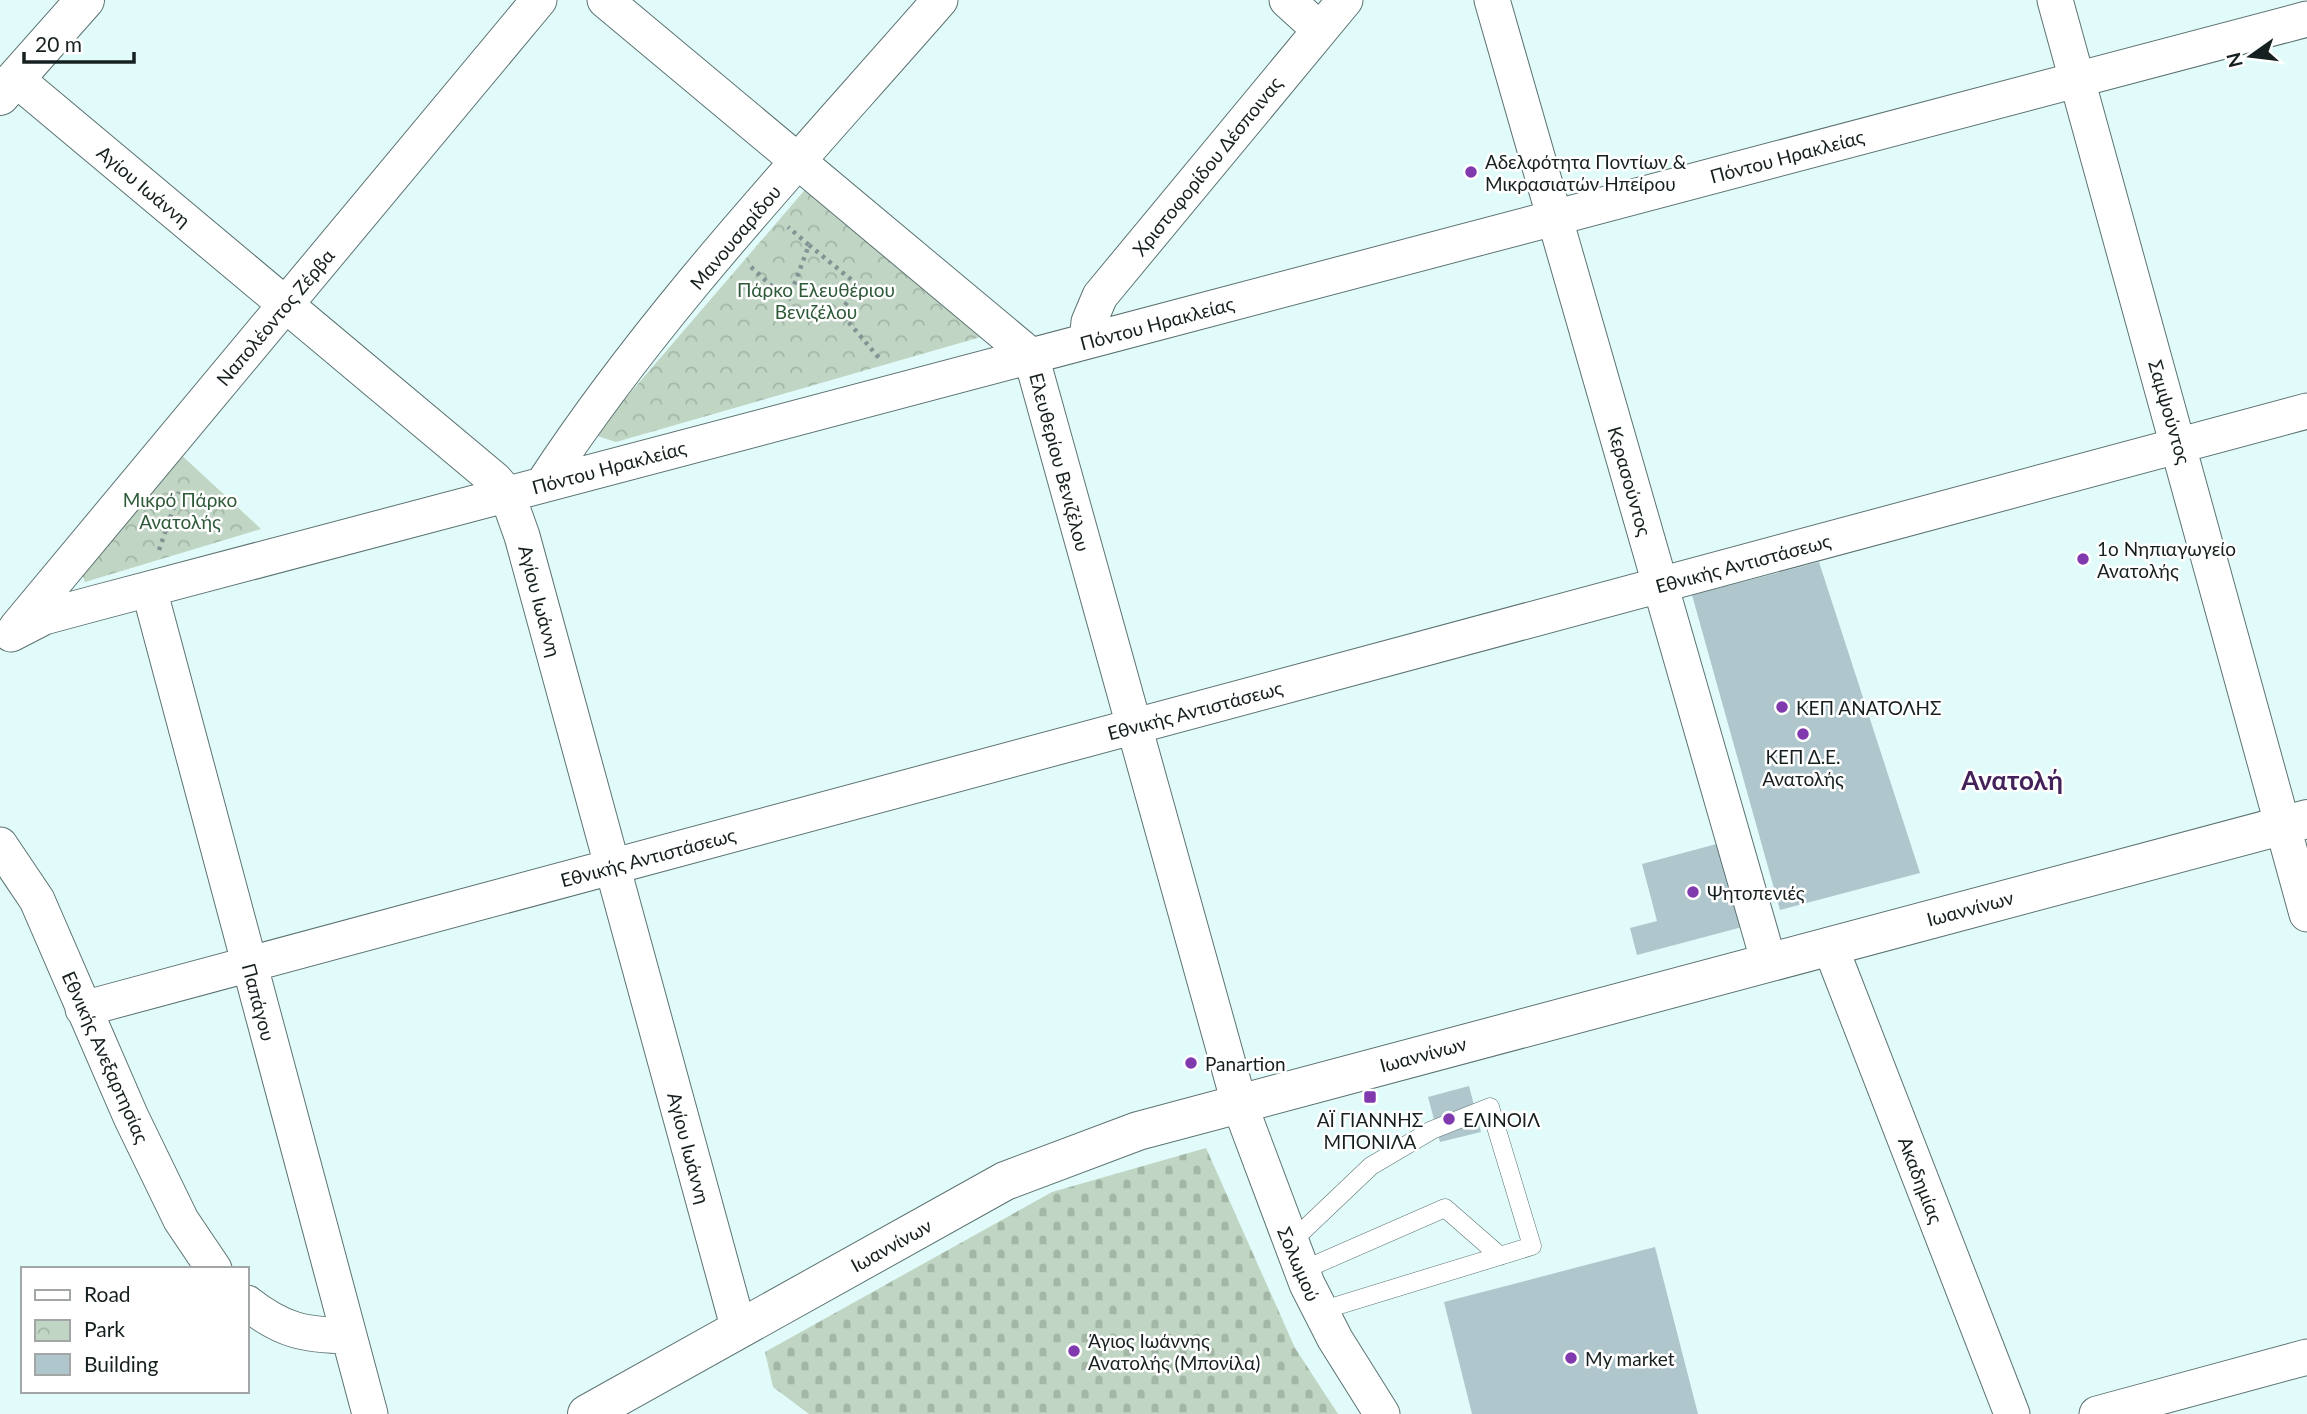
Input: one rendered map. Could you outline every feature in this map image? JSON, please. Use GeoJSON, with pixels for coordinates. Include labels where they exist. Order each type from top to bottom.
{"type":"FeatureCollection","features":[{"type":"Feature","properties":{"kind":"main road"},"geometry":{"type":"LineString","coordinates":[[8,88],[85,0]]}},
{"type":"Feature","properties":{"kind":"main road","name":"Ιωαννίνων"},"geometry":{"type":"LineString","coordinates":[[587,1414],[1005,1181],[1138,1130],[2295,822]]}},
{"type":"Feature","properties":{"kind":"street","name":"Ναπολέοντος Ζέρβα"},"geometry":{"type":"LineString","coordinates":[[5,640],[539,0]]}},
{"type":"Feature","properties":{"kind":"street","name":"Ελευθερίου Βενιζέλου"},"geometry":{"type":"LineString","coordinates":[[605,0],[1031,356],[1239,1103]]}},
{"type":"Feature","properties":{"kind":"street","name":"Μανουσαρίδου"},"geometry":{"type":"LineString","coordinates":[[543,484],[588,416],[761,203],[940,0]]}},
{"type":"Feature","properties":{"kind":"street"},"geometry":{"type":"LineString","coordinates":[[1287,0],[1320,29]]}},
{"type":"Feature","properties":{"kind":"street","name":"Χριστοφορίδου Δέσποινας"},"geometry":{"type":"LineString","coordinates":[[1087,341],[1089,322],[1100,296],[1345,0]]}},
{"type":"Feature","properties":{"kind":"street","name":"Κερασούντος"},"geometry":{"type":"LineString","coordinates":[[1492,0],[1769,963]]}},
{"type":"Feature","properties":{"kind":"street","name":"Σαμψούντος"},"geometry":{"type":"LineString","coordinates":[[2055,0],[2179,445],[2295,822],[2307,914]]}},
{"type":"Feature","properties":{"kind":"street","name":"Πόντου Ηρακλείας"},"geometry":{"type":"LineString","coordinates":[[5,640],[44,617],[2307,19]]}},
{"type":"Feature","properties":{"kind":"street","name":"Αγίου Ιωάννη"},"geometry":{"type":"LineString","coordinates":[[8,88],[286,305],[495,480],[507,494],[522,536],[739,1330]]}},
{"type":"Feature","properties":{"kind":"street","name":"Εθνικής Αντιστάσεως"},"geometry":{"type":"LineString","coordinates":[[83,1009],[2307,411]]}},
{"type":"Feature","properties":{"kind":"street","name":"Παπάγου"},"geometry":{"type":"LineString","coordinates":[[149,589],[370,1414]]}},
{"type":"Feature","properties":{"kind":"street","name":"Εθνικής Ανεξαρτησίας"},"geometry":{"type":"LineString","coordinates":[[0,845],[37,900],[131,1117],[181,1220],[213,1267]]}},
{"type":"Feature","properties":{"kind":"street","name":"Ακαδημίας"},"geometry":{"type":"LineString","coordinates":[[1830,946],[2011,1414]]}},
{"type":"Feature","properties":{"kind":"street","name":"Σολωμού"},"geometry":{"type":"LineString","coordinates":[[1239,1103],[1295,1258],[1320,1311],[1382,1414]]}},
{"type":"Feature","properties":{"kind":"street"},"geometry":{"type":"LineString","coordinates":[[248,1304],[275,1323],[300,1333],[349,1336]]}},
{"type":"Feature","properties":{"kind":"street"},"geometry":{"type":"LineString","coordinates":[[2097,1414],[2307,1357]]}},
{"type":"Feature","properties":{"kind":"lane"},"geometry":{"type":"LineString","coordinates":[[1295,1258],[1371,1166],[1432,1130],[1490,1107],[1532,1246],[1320,1311]]}},
{"type":"Feature","properties":{"kind":"lane"},"geometry":{"type":"LineString","coordinates":[[1295,1258],[1445,1208],[1500,1256]]}},
{"type":"Feature","properties":{"kind":"path"},"geometry":{"type":"LineString","coordinates":[[761,203],[859,286],[840,312],[904,389]]}},
{"type":"Feature","properties":{"kind":"path"},"geometry":{"type":"LineString","coordinates":[[747,263],[788,301],[809,245]]}},
{"type":"Feature","properties":{"kind":"path"},"geometry":{"type":"LineString","coordinates":[[158,551],[183,482]]}},
{"type":"Feature","properties":{"kind":"green space","name":"Πάρκο Ελευθέριου Βενιζέλου"},"geometry":{"type":"Polygon","coordinates":[[[809,185],[981,337],[616,442],[594,435],[809,185]]]}},
{"type":"Feature","properties":{"kind":"green space","name":"Μικρό Πάρκο Ανατολής"},"geometry":{"type":"Polygon","coordinates":[[[176,450],[261,529],[85,582],[81,570],[176,450]]]}},
{"type":"Feature","properties":{"kind":"green space"},"geometry":{"type":"Polygon","coordinates":[[[1206,1148],[1295,1348],[1338,1414],[809,1414],[773,1387],[765,1352],[1052,1192],[1206,1148]]]}},
{"type":"Feature","properties":{"kind":"building","name":"ΚΕΠ Δ.Ε. Ανατολής"},"geometry":{"type":"Polygon","coordinates":[[[1819,562],[1920,873],[1780,910],[1692,595],[1819,562]]]}},
{"type":"Feature","properties":{"kind":"building","name":"Ψητοπενιές"},"geometry":{"type":"Polygon","coordinates":[[[1724,842],[1746,926],[1637,955],[1630,928],[1657,921],[1642,864],[1724,842]]]}},
{"type":"Feature","properties":{"kind":"building"},"geometry":{"type":"Polygon","coordinates":[[[1469,1086],[1481,1132],[1440,1142],[1428,1097],[1469,1086]]]}},
{"type":"Feature","properties":{"kind":"building","name":"My market"},"geometry":{"type":"Polygon","coordinates":[[[1655,1247],[1698,1414],[1472,1414],[1444,1302],[1655,1247]]]}},
{"type":"Feature","properties":{"kind":"place","name":"Αδελφότητα Ποντίων & Μικρασιατών Ηπείρου"},"geometry":{"type":"Point","coordinates":[1471,172]}},
{"type":"Feature","properties":{"kind":"place","name":"1ο Νηπιαγωγείο Ανατολής"},"geometry":{"type":"Point","coordinates":[2083,559]}},
{"type":"Feature","properties":{"kind":"place","name":"ΚΕΠ ΑΝΑΤΟΛΗΣ"},"geometry":{"type":"Point","coordinates":[1782,707]}},
{"type":"Feature","properties":{"kind":"place","name":"ΚΕΠ Δ.Ε. Ανατολής"},"geometry":{"type":"Point","coordinates":[1803,734]}},
{"type":"Feature","properties":{"kind":"place","name":"Ψητοπενιές"},"geometry":{"type":"Point","coordinates":[1693,892]}},
{"type":"Feature","properties":{"kind":"place","name":"Panartion"},"geometry":{"type":"Point","coordinates":[1191,1063]}},
{"type":"Feature","properties":{"kind":"place","name":"ΑΪ ΓΙΑΝΝΗΣ ΜΠΟΝΙΛΑ"},"geometry":{"type":"Point","coordinates":[1370,1097]}},
{"type":"Feature","properties":{"kind":"place","name":"ΕΛΙΝΟΙΛ"},"geometry":{"type":"Point","coordinates":[1449,1119]}},
{"type":"Feature","properties":{"kind":"place","name":"Άγιος Ιωάννης Ανατολής (Μπονίλα)"},"geometry":{"type":"Point","coordinates":[1074,1351]}},
{"type":"Feature","properties":{"kind":"place","name":"My market"},"geometry":{"type":"Point","coordinates":[1571,1358]}},
{"type":"Feature","properties":{"kind":"district","name":"Ανατολή"},"geometry":{"type":"Point","coordinates":[2012,780]}}]}
